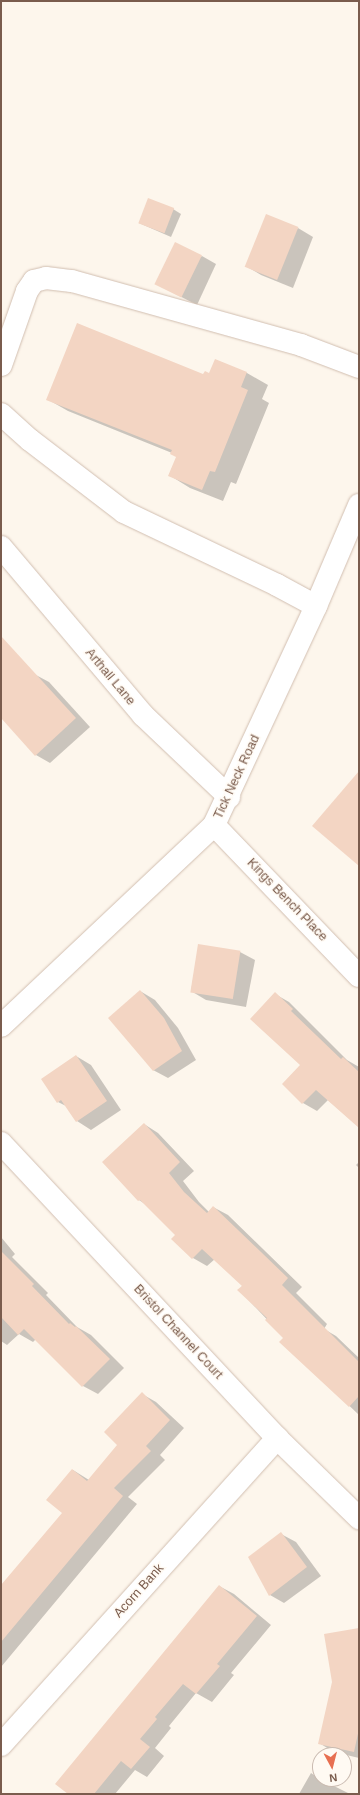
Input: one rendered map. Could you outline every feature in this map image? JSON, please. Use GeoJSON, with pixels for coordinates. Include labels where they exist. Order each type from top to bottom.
{"type":"FeatureCollection","features":[{"type":"Feature","properties":{"kind":"street"},"geometry":{"type":"LineString","coordinates":[[1,365],[27,290],[34,281],[46,278],[72,281],[301,345],[359,367]]}},
{"type":"Feature","properties":{"kind":"street"},"geometry":{"type":"LineString","coordinates":[[1,414],[30,440],[124,512],[277,585],[316,606]]}},
{"type":"Feature","properties":{"kind":"street","name":"Tick Neck Road"},"geometry":{"type":"LineString","coordinates":[[1,1026],[214,824],[229,797],[316,606],[359,505]]}},
{"type":"Feature","properties":{"kind":"street","name":"Arthall Lane"},"geometry":{"type":"LineString","coordinates":[[1,548],[143,715],[229,797]]}},
{"type":"Feature","properties":{"kind":"street","name":"Kings Bench Place"},"geometry":{"type":"LineString","coordinates":[[214,824],[359,976]]}},
{"type":"Feature","properties":{"kind":"street","name":"Bristol Channel Court"},"geometry":{"type":"LineString","coordinates":[[1,1143],[277,1438],[359,1518]]}},
{"type":"Feature","properties":{"kind":"street","name":"Acorn Bank"},"geometry":{"type":"LineString","coordinates":[[1,1745],[277,1438]]}},
{"type":"Feature","properties":{"kind":"building"},"geometry":{"type":"Polygon","coordinates":[[[148,198],[174,208],[164,233],[138,223],[148,198]]]}},
{"type":"Feature","properties":{"kind":"building"},"geometry":{"type":"Polygon","coordinates":[[[266,214],[298,227],[277,280],[245,267],[266,214]]]}},
{"type":"Feature","properties":{"kind":"building"},"geometry":{"type":"Polygon","coordinates":[[[175,242],[202,255],[181,297],[154,284],[175,242]]]}},
{"type":"Feature","properties":{"kind":"building"},"geometry":{"type":"Polygon","coordinates":[[[77,323],[203,374],[205,371],[209,373],[215,359],[247,372],[241,387],[248,390],[215,472],[210,471],[202,490],[168,476],[176,457],[170,454],[172,450],[46,400],[77,323]]]}},
{"type":"Feature","properties":{"kind":"building"},"geometry":{"type":"Polygon","coordinates":[[[1,636],[76,718],[35,756],[1,718],[1,636]]]}},
{"type":"Feature","properties":{"kind":"building"},"geometry":{"type":"Polygon","coordinates":[[[359,771],[359,866],[312,826],[359,771]]]}},
{"type":"Feature","properties":{"kind":"building"},"geometry":{"type":"Polygon","coordinates":[[[198,944],[240,951],[233,999],[190,992],[198,944]]]}},
{"type":"Feature","properties":{"kind":"building"},"geometry":{"type":"Polygon","coordinates":[[[140,990],[164,1018],[182,1051],[153,1071],[108,1018],[140,990]]]}},
{"type":"Feature","properties":{"kind":"building"},"geometry":{"type":"Polygon","coordinates":[[[275,992],[293,1009],[291,1011],[341,1059],[343,1057],[359,1072],[359,1128],[316,1090],[302,1104],[282,1084],[300,1065],[250,1019],[275,992]]]}},
{"type":"Feature","properties":{"kind":"building"},"geometry":{"type":"Polygon","coordinates":[[[76,1055],[107,1101],[76,1122],[61,1100],[57,1103],[41,1079],[76,1055]]]}},
{"type":"Feature","properties":{"kind":"building"},"geometry":{"type":"Polygon","coordinates":[[[144,1123],[180,1162],[169,1173],[184,1192],[207,1213],[213,1206],[288,1278],[282,1285],[359,1362],[359,1396],[349,1407],[279,1342],[283,1338],[265,1320],[267,1318],[237,1290],[242,1286],[202,1249],[192,1259],[171,1239],[175,1235],[140,1200],[138,1201],[102,1162],[144,1123]]]}},
{"type":"Feature","properties":{"kind":"building"},"geometry":{"type":"Polygon","coordinates":[[[1,1251],[34,1284],[32,1286],[69,1324],[70,1323],[75,1327],[76,1326],[110,1359],[82,1387],[24,1329],[18,1335],[1,1317],[1,1251]]]}},
{"type":"Feature","properties":{"kind":"building"},"geometry":{"type":"Polygon","coordinates":[[[142,1392],[170,1420],[146,1446],[151,1451],[114,1488],[123,1496],[1,1642],[1,1585],[62,1513],[46,1500],[72,1469],[87,1481],[117,1445],[104,1432],[142,1392]]]}},
{"type":"Feature","properties":{"kind":"building"},"geometry":{"type":"Polygon","coordinates":[[[281,1532],[307,1567],[269,1596],[248,1557],[281,1532]]]}},
{"type":"Feature","properties":{"kind":"building"},"geometry":{"type":"Polygon","coordinates":[[[219,1585],[257,1616],[217,1664],[220,1666],[196,1694],[183,1684],[155,1717],[157,1719],[140,1739],[150,1747],[131,1769],[121,1761],[94,1794],[68,1794],[55,1784],[219,1585]]]}},
{"type":"Feature","properties":{"kind":"building"},"geometry":{"type":"Polygon","coordinates":[[[359,1628],[359,1729],[354,1752],[352,1752],[352,1747],[332,1747],[318,1744],[332,1682],[324,1634],[359,1628]]]}}]}
